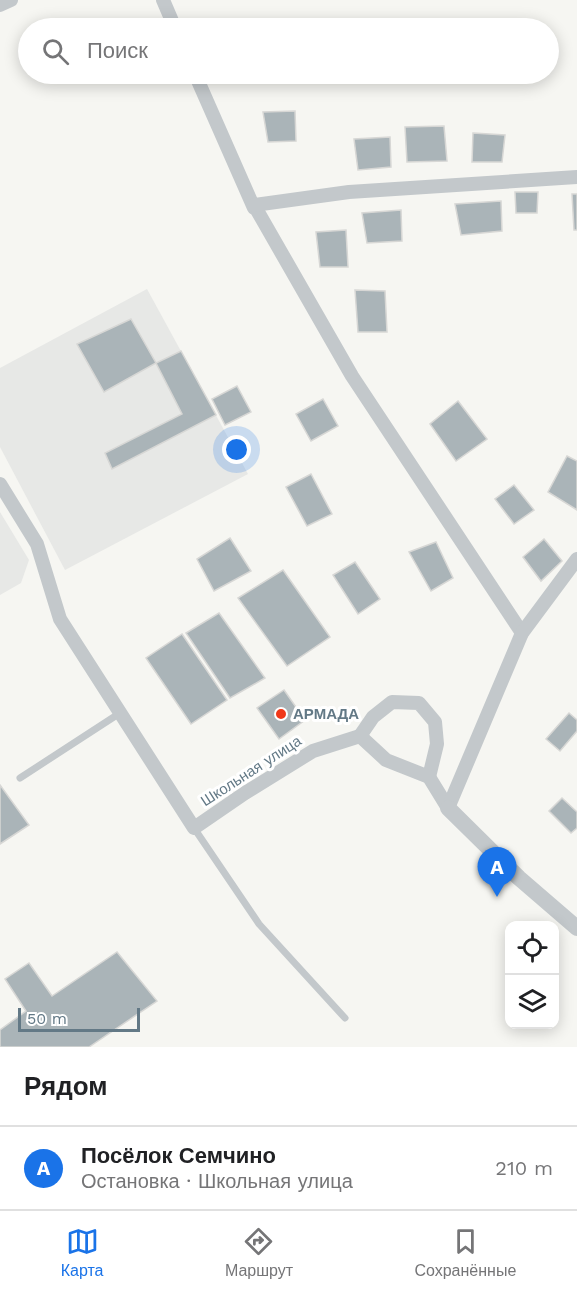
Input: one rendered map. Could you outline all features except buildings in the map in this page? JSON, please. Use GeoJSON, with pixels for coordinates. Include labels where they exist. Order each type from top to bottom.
{"type":"FeatureCollection","features":[{"type":"Feature","properties":{"kind":"street"},"geometry":{"type":"LineString","coordinates":[[0,5],[11,0]]}},
{"type":"Feature","properties":{"kind":"street"},"geometry":{"type":"LineString","coordinates":[[163,0],[171,18]]}},
{"type":"Feature","properties":{"kind":"street"},"geometry":{"type":"LineString","coordinates":[[199,84],[254,208],[254,205],[349,192],[577,177]]}},
{"type":"Feature","properties":{"kind":"street"},"geometry":{"type":"LineString","coordinates":[[254,205],[352,376],[522,633]]}},
{"type":"Feature","properties":{"kind":"street","name":"Школьная улица"},"geometry":{"type":"LineString","coordinates":[[0,484],[37,544],[60,619],[194,828],[313,751],[360,736]]}},
{"type":"Feature","properties":{"kind":"street"},"geometry":{"type":"LineString","coordinates":[[448,808],[522,633],[577,560]]}},
{"type":"Feature","properties":{"kind":"street"},"geometry":{"type":"LineString","coordinates":[[429,777],[437,744],[435,722],[419,702],[392,702],[373,717],[360,736],[386,760],[429,777],[448,808],[519,878],[577,928]]}},
{"type":"Feature","properties":{"kind":"lane"},"geometry":{"type":"LineString","coordinates":[[20,778],[120,713]]}},
{"type":"Feature","properties":{"kind":"lane"},"geometry":{"type":"LineString","coordinates":[[194,828],[259,924],[345,1018]]}},
{"type":"Feature","properties":{"kind":"shaded area"},"geometry":{"type":"Polygon","coordinates":[[[147,289],[248,474],[65,570],[0,447],[0,368],[147,289]]]}},
{"type":"Feature","properties":{"kind":"shaded area"},"geometry":{"type":"Polygon","coordinates":[[[0,512],[29,560],[21,583],[0,595],[0,512]]]}},
{"type":"Feature","properties":{"kind":"place","name":"АРМАДА"},"geometry":{"type":"Point","coordinates":[281,714]}},
{"type":"Feature","properties":{"kind":"place","name":"Посёлок Семчино"},"geometry":{"type":"Point","coordinates":[497,897]}}]}
